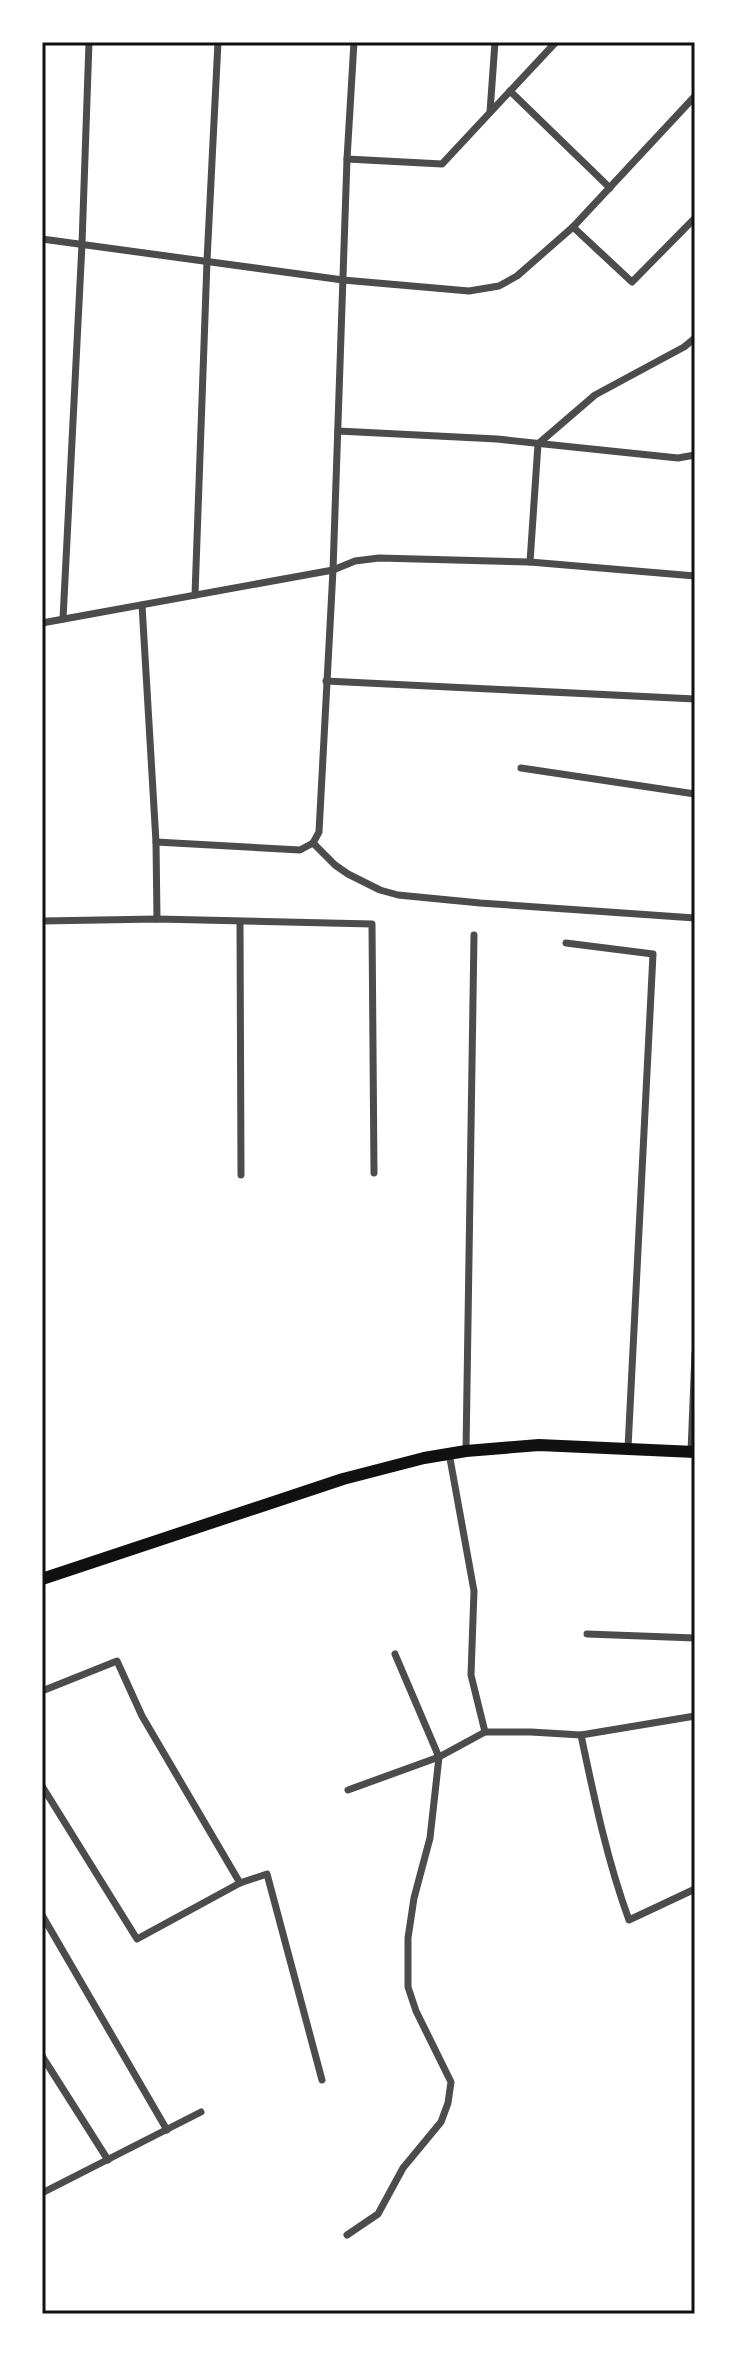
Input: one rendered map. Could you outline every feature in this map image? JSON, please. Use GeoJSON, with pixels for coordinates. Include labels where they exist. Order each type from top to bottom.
{"type":"FeatureCollection","features":[{"type":"Feature","properties":{"kind":"main road"},"geometry":{"type":"LineString","coordinates":[[42,1579],[343,1479],[449,1453],[539,1445],[693,1452]]}},
{"type":"Feature","properties":{"kind":"street"},"geometry":{"type":"LineString","coordinates":[[63,619],[89,42]]}},
{"type":"Feature","properties":{"kind":"street"},"geometry":{"type":"LineString","coordinates":[[195,595],[218,42]]}},
{"type":"Feature","properties":{"kind":"street"},"geometry":{"type":"LineString","coordinates":[[156,842],[293,850],[313,843],[320,826],[354,42]]}},
{"type":"Feature","properties":{"kind":"street"},"geometry":{"type":"LineString","coordinates":[[490,112],[495,42]]}},
{"type":"Feature","properties":{"kind":"street"},"geometry":{"type":"LineString","coordinates":[[347,159],[442,164],[556,42]]}},
{"type":"Feature","properties":{"kind":"street"},"geometry":{"type":"LineString","coordinates":[[510,91],[610,188]]}},
{"type":"Feature","properties":{"kind":"street"},"geometry":{"type":"LineString","coordinates":[[42,239],[343,280],[469,291],[489,289],[517,276],[573,227],[695,96]]}},
{"type":"Feature","properties":{"kind":"street"},"geometry":{"type":"LineString","coordinates":[[573,227],[632,282],[695,218]]}},
{"type":"Feature","properties":{"kind":"street"},"geometry":{"type":"LineString","coordinates":[[530,562],[538,444],[595,395],[695,338]]}},
{"type":"Feature","properties":{"kind":"street"},"geometry":{"type":"LineString","coordinates":[[338,431],[538,444],[678,458],[695,455]]}},
{"type":"Feature","properties":{"kind":"street"},"geometry":{"type":"LineString","coordinates":[[42,623],[333,570],[355,561],[379,558],[530,562],[695,576]]}},
{"type":"Feature","properties":{"kind":"street"},"geometry":{"type":"LineString","coordinates":[[142,605],[156,842],[157,919]]}},
{"type":"Feature","properties":{"kind":"street"},"geometry":{"type":"LineString","coordinates":[[326,681],[695,699]]}},
{"type":"Feature","properties":{"kind":"street"},"geometry":{"type":"LineString","coordinates":[[521,768],[695,794]]}},
{"type":"Feature","properties":{"kind":"street"},"geometry":{"type":"LineString","coordinates":[[313,843],[348,874],[363,883],[398,895],[695,918]]}},
{"type":"Feature","properties":{"kind":"street"},"geometry":{"type":"LineString","coordinates":[[42,921],[157,919],[372,924],[374,1173]]}},
{"type":"Feature","properties":{"kind":"street"},"geometry":{"type":"LineString","coordinates":[[240,922],[241,1175]]}},
{"type":"Feature","properties":{"kind":"street"},"geometry":{"type":"LineString","coordinates":[[466,1451],[474,935]]}},
{"type":"Feature","properties":{"kind":"street"},"geometry":{"type":"LineString","coordinates":[[566,943],[653,954],[628,1448]]}},
{"type":"Feature","properties":{"kind":"street"},"geometry":{"type":"LineString","coordinates":[[693,1452],[695,1353]]}},
{"type":"Feature","properties":{"kind":"street"},"geometry":{"type":"LineString","coordinates":[[449,1453],[474,1591],[471,1675],[485,1732]]}},
{"type":"Feature","properties":{"kind":"street"},"geometry":{"type":"LineString","coordinates":[[587,1634],[695,1638]]}},
{"type":"Feature","properties":{"kind":"street"},"geometry":{"type":"LineString","coordinates":[[347,2235],[378,2214],[403,2168],[441,2122],[451,2082],[416,2011],[408,1987],[407,1966],[414,1898],[430,1838],[439,1757],[395,1654]]}},
{"type":"Feature","properties":{"kind":"street"},"geometry":{"type":"LineString","coordinates":[[42,1691],[117,1661],[142,1716],[240,1883]]}},
{"type":"Feature","properties":{"kind":"street"},"geometry":{"type":"LineString","coordinates":[[348,1790],[439,1757],[485,1732],[581,1735],[695,1716]]}},
{"type":"Feature","properties":{"kind":"street"},"geometry":{"type":"LineString","coordinates":[[581,1735],[597,1813],[629,1920],[695,1889]]}},
{"type":"Feature","properties":{"kind":"street"},"geometry":{"type":"LineString","coordinates":[[42,1786],[137,1939],[240,1883],[267,1874],[322,2080]]}},
{"type":"Feature","properties":{"kind":"street"},"geometry":{"type":"LineString","coordinates":[[42,1915],[167,2130]]}},
{"type":"Feature","properties":{"kind":"street"},"geometry":{"type":"LineString","coordinates":[[42,2056],[108,2160]]}},
{"type":"Feature","properties":{"kind":"street"},"geometry":{"type":"LineString","coordinates":[[42,2193],[201,2112]]}}]}
